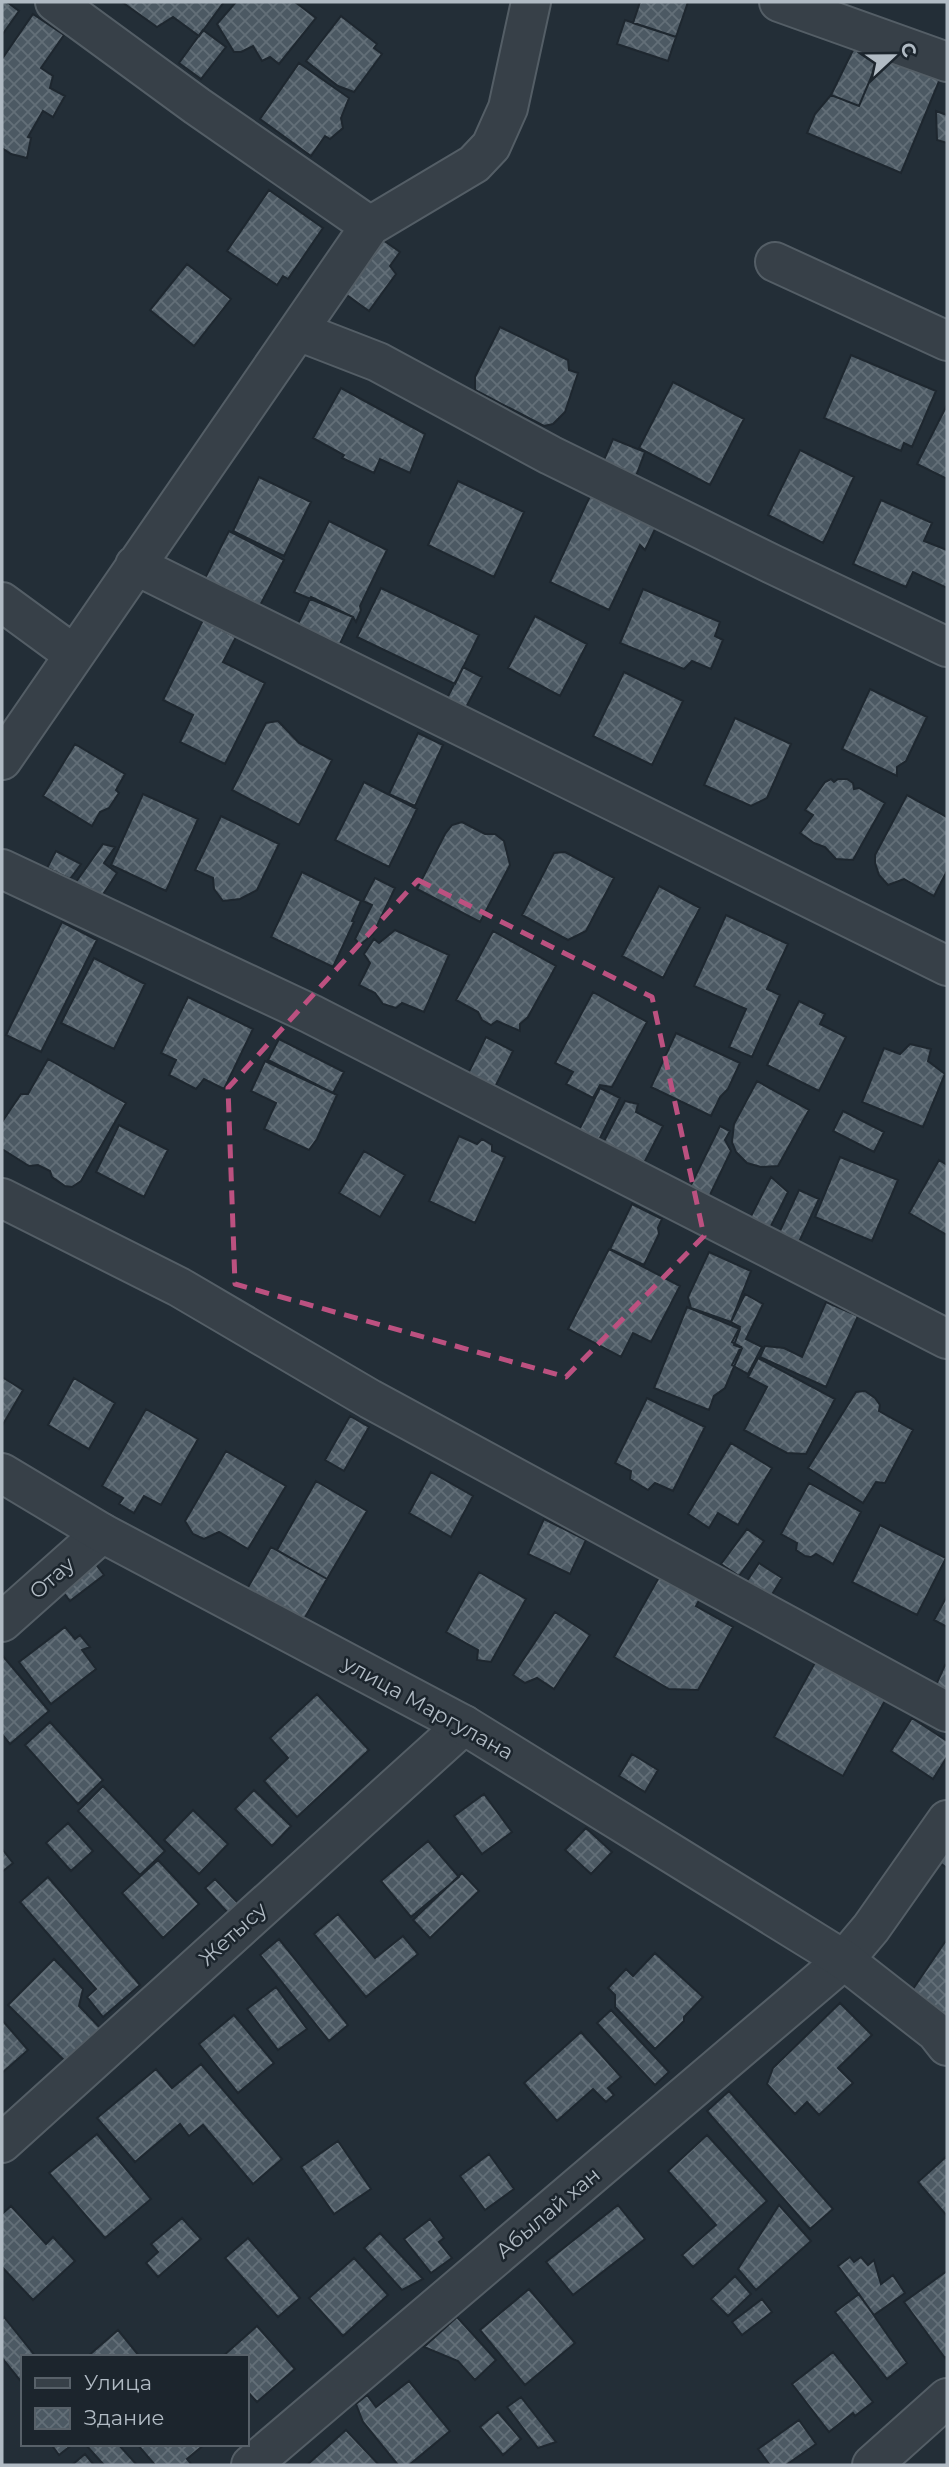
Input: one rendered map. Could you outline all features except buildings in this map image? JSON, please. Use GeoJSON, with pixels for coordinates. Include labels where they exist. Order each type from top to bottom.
{"type":"FeatureCollection","features":[{"type":"Feature","properties":{"kind":"street"},"geometry":{"type":"LineString","coordinates":[[55,2],[197,106],[370,226]]}},
{"type":"Feature","properties":{"kind":"street"},"geometry":{"type":"LineString","coordinates":[[2,760],[370,226],[474,164],[491,146],[508,108],[531,2]]}},
{"type":"Feature","properties":{"kind":"street"},"geometry":{"type":"LineString","coordinates":[[779,2],[947,62]]}},
{"type":"Feature","properties":{"kind":"street"},"geometry":{"type":"LineString","coordinates":[[775,261],[947,341]]}},
{"type":"Feature","properties":{"kind":"street"},"geometry":{"type":"LineString","coordinates":[[298,331],[378,362],[550,455],[772,565],[947,647]]}},
{"type":"Feature","properties":{"kind":"street"},"geometry":{"type":"LineString","coordinates":[[135,565],[947,966]]}},
{"type":"Feature","properties":{"kind":"street"},"geometry":{"type":"LineString","coordinates":[[2,602],[73,654]]}},
{"type":"Feature","properties":{"kind":"street"},"geometry":{"type":"LineString","coordinates":[[2,869],[312,1014],[947,1339]]}},
{"type":"Feature","properties":{"kind":"street"},"geometry":{"type":"LineString","coordinates":[[2,1198],[178,1287],[370,1399],[947,1712]]}},
{"type":"Feature","properties":{"kind":"street","name":"улица Маргулана"},"geometry":{"type":"LineString","coordinates":[[2,1473],[102,1533],[464,1725],[844,1960],[936,2032],[947,2046]]}},
{"type":"Feature","properties":{"kind":"street","name":"Отау"},"geometry":{"type":"LineString","coordinates":[[2,1622],[102,1533]]}},
{"type":"Feature","properties":{"kind":"street","name":"Жетысу"},"geometry":{"type":"LineString","coordinates":[[2,2143],[464,1725]]}},
{"type":"Feature","properties":{"kind":"street","name":"Абылай хан"},"geometry":{"type":"LineString","coordinates":[[251,2465],[844,1960],[871,1928],[947,1820]]}},
{"type":"Feature","properties":{"kind":"street"},"geometry":{"type":"LineString","coordinates":[[872,2465],[947,2398]]}},
{"type":"Feature","properties":{"kind":"highlighted area"},"geometry":{"type":"Polygon","coordinates":[[[418,880],[652,997],[704,1236],[566,1377],[235,1284],[228,1088],[418,880]]]}}]}
